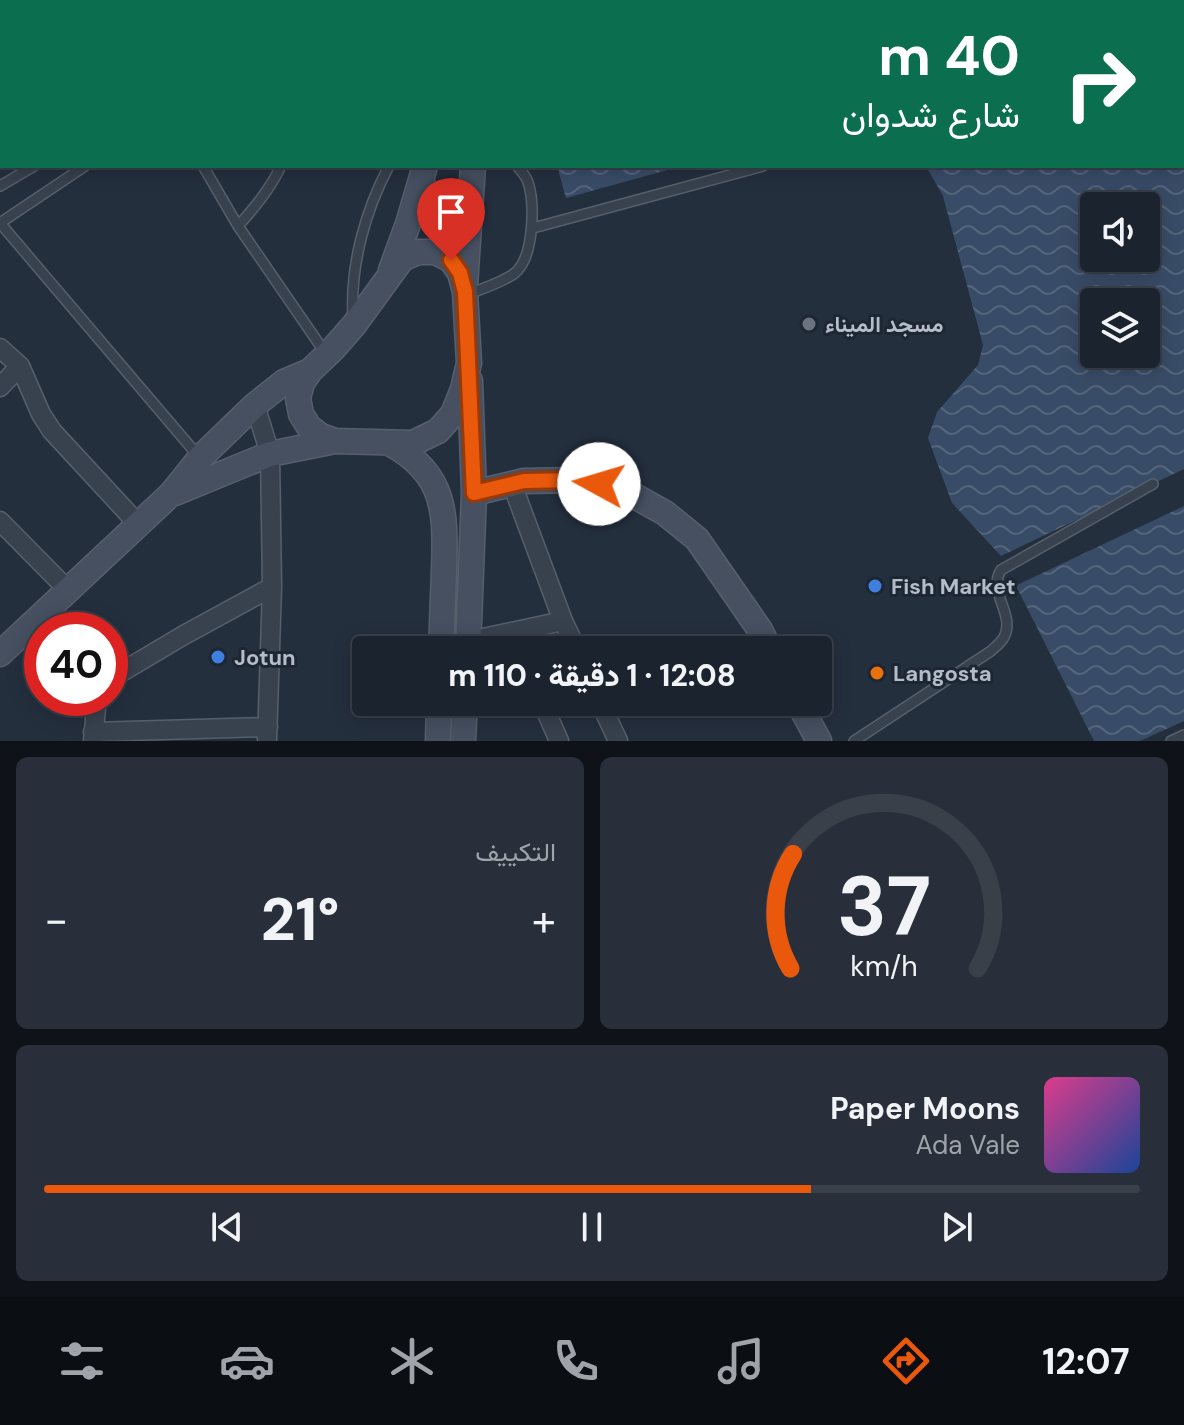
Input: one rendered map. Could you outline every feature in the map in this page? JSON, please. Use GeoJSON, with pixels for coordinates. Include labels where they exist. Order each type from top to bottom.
{"type":"FeatureCollection","features":[{"type":"Feature","properties":{"kind":"main road"},"geometry":{"type":"LineString","coordinates":[[468,636],[474,493],[465,293],[473,168]]}},
{"type":"Feature","properties":{"kind":"main road"},"geometry":{"type":"LineString","coordinates":[[390,273],[424,173]]}},
{"type":"Feature","properties":{"kind":"main road"},"geometry":{"type":"LineString","coordinates":[[424,173],[425,193],[434,204],[446,209],[459,208],[471,200]]}},
{"type":"Feature","properties":{"kind":"main road"},"geometry":{"type":"LineString","coordinates":[[335,441],[309,427],[301,414],[298,398],[302,383],[354,325],[402,259],[418,252],[435,252],[451,260],[460,273],[465,293]]}},
{"type":"Feature","properties":{"kind":"main road"},"geometry":{"type":"LineString","coordinates":[[0,654],[172,493],[200,458],[255,405],[284,382],[318,363]]}},
{"type":"Feature","properties":{"kind":"main road"},"geometry":{"type":"LineString","coordinates":[[172,493],[270,454],[335,441],[391,444],[424,439],[438,431],[453,414],[469,363]]}},
{"type":"Feature","properties":{"kind":"main road"},"geometry":{"type":"LineString","coordinates":[[391,444],[409,454],[427,472],[439,493],[445,518],[441,636]]}},
{"type":"Feature","properties":{"kind":"main road"},"geometry":{"type":"LineString","coordinates":[[474,493],[524,481],[575,480],[622,489],[665,513],[697,539],[763,636]]}},
{"type":"Feature","properties":{"kind":"main road"},"geometry":{"type":"LineString","coordinates":[[438,741],[439,716]]}},
{"type":"Feature","properties":{"kind":"main road"},"geometry":{"type":"LineString","coordinates":[[463,741],[464,716]]}},
{"type":"Feature","properties":{"kind":"main road"},"geometry":{"type":"LineString","coordinates":[[806,716],[819,741]]}},
{"type":"Feature","properties":{"kind":"street"},"geometry":{"type":"LineString","coordinates":[[0,348],[20,366],[52,431],[138,524]]}},
{"type":"Feature","properties":{"kind":"street"},"geometry":{"type":"LineString","coordinates":[[0,387],[20,366]]}},
{"type":"Feature","properties":{"kind":"street"},"geometry":{"type":"LineString","coordinates":[[95,716],[93,736],[268,734],[272,587],[270,454],[255,405]]}},
{"type":"Feature","properties":{"kind":"street"},"geometry":{"type":"LineString","coordinates":[[512,484],[570,636]]}},
{"type":"Feature","properties":{"kind":"street"},"geometry":{"type":"LineString","coordinates":[[3,529],[68,590]]}},
{"type":"Feature","properties":{"kind":"street"},"geometry":{"type":"LineString","coordinates":[[128,668],[272,587]]}},
{"type":"Feature","properties":{"kind":"street"},"geometry":{"type":"LineString","coordinates":[[499,636],[563,621]]}},
{"type":"Feature","properties":{"kind":"street"},"geometry":{"type":"LineString","coordinates":[[513,632],[515,636]]}},
{"type":"Feature","properties":{"kind":"street"},"geometry":{"type":"LineString","coordinates":[[548,716],[559,741]]}},
{"type":"Feature","properties":{"kind":"street"},"geometry":{"type":"LineString","coordinates":[[606,716],[618,741]]}},
{"type":"Feature","properties":{"kind":"lane"},"geometry":{"type":"LineString","coordinates":[[0,186],[31,168]]}},
{"type":"Feature","properties":{"kind":"lane"},"geometry":{"type":"LineString","coordinates":[[82,168],[0,223],[200,458]]}},
{"type":"Feature","properties":{"kind":"lane"},"geometry":{"type":"LineString","coordinates":[[204,168],[318,363]]}},
{"type":"Feature","properties":{"kind":"lane"},"geometry":{"type":"LineString","coordinates":[[238,226],[273,183],[280,168]]}},
{"type":"Feature","properties":{"kind":"lane"},"geometry":{"type":"LineString","coordinates":[[354,325],[352,294],[363,230],[388,168]]}},
{"type":"Feature","properties":{"kind":"lane"},"geometry":{"type":"LineString","coordinates":[[465,293],[492,286],[518,271],[528,248],[533,228],[531,199],[527,179],[519,168]]}},
{"type":"Feature","properties":{"kind":"lane"},"geometry":{"type":"LineString","coordinates":[[533,228],[756,168]]}},
{"type":"Feature","properties":{"kind":"lane"},"geometry":{"type":"LineString","coordinates":[[854,741],[1003,640],[1007,621],[996,586],[996,577],[1001,570],[1153,484]]}},
{"type":"Feature","properties":{"kind":"lane"},"geometry":{"type":"LineString","coordinates":[[1171,741],[1184,735]]}},
{"type":"Feature","properties":{"kind":"water"},"geometry":{"type":"Polygon","coordinates":[[[558,168],[675,168],[566,198],[558,168]]]}},
{"type":"Feature","properties":{"kind":"water"},"geometry":{"type":"Polygon","coordinates":[[[927,168],[1184,168],[1184,721],[1140,741],[1094,741],[1001,556],[952,503],[928,438],[937,412],[978,365],[983,345],[943,196],[927,168]]]}},
{"type":"Feature","properties":{"kind":"pier"},"geometry":{"type":"Polygon","coordinates":[[[1184,469],[1184,506],[1015,586],[1001,556],[1184,469]]]}},
{"type":"Feature","properties":{"kind":"place","name":"مسجد الميناء"},"geometry":{"type":"Point","coordinates":[809,324]}},
{"type":"Feature","properties":{"kind":"place","name":"Fish Market"},"geometry":{"type":"Point","coordinates":[875,586]}},
{"type":"Feature","properties":{"kind":"place","name":"Jotun"},"geometry":{"type":"Point","coordinates":[218,657]}},
{"type":"Feature","properties":{"kind":"place","name":"Langosta"},"geometry":{"type":"Point","coordinates":[877,673]}},
{"type":"Feature","properties":{"kind":"route"},"geometry":{"type":"LineString","coordinates":[[451,260],[460,273],[465,292],[474,493],[524,481],[575,480],[599,484]]}}]}
